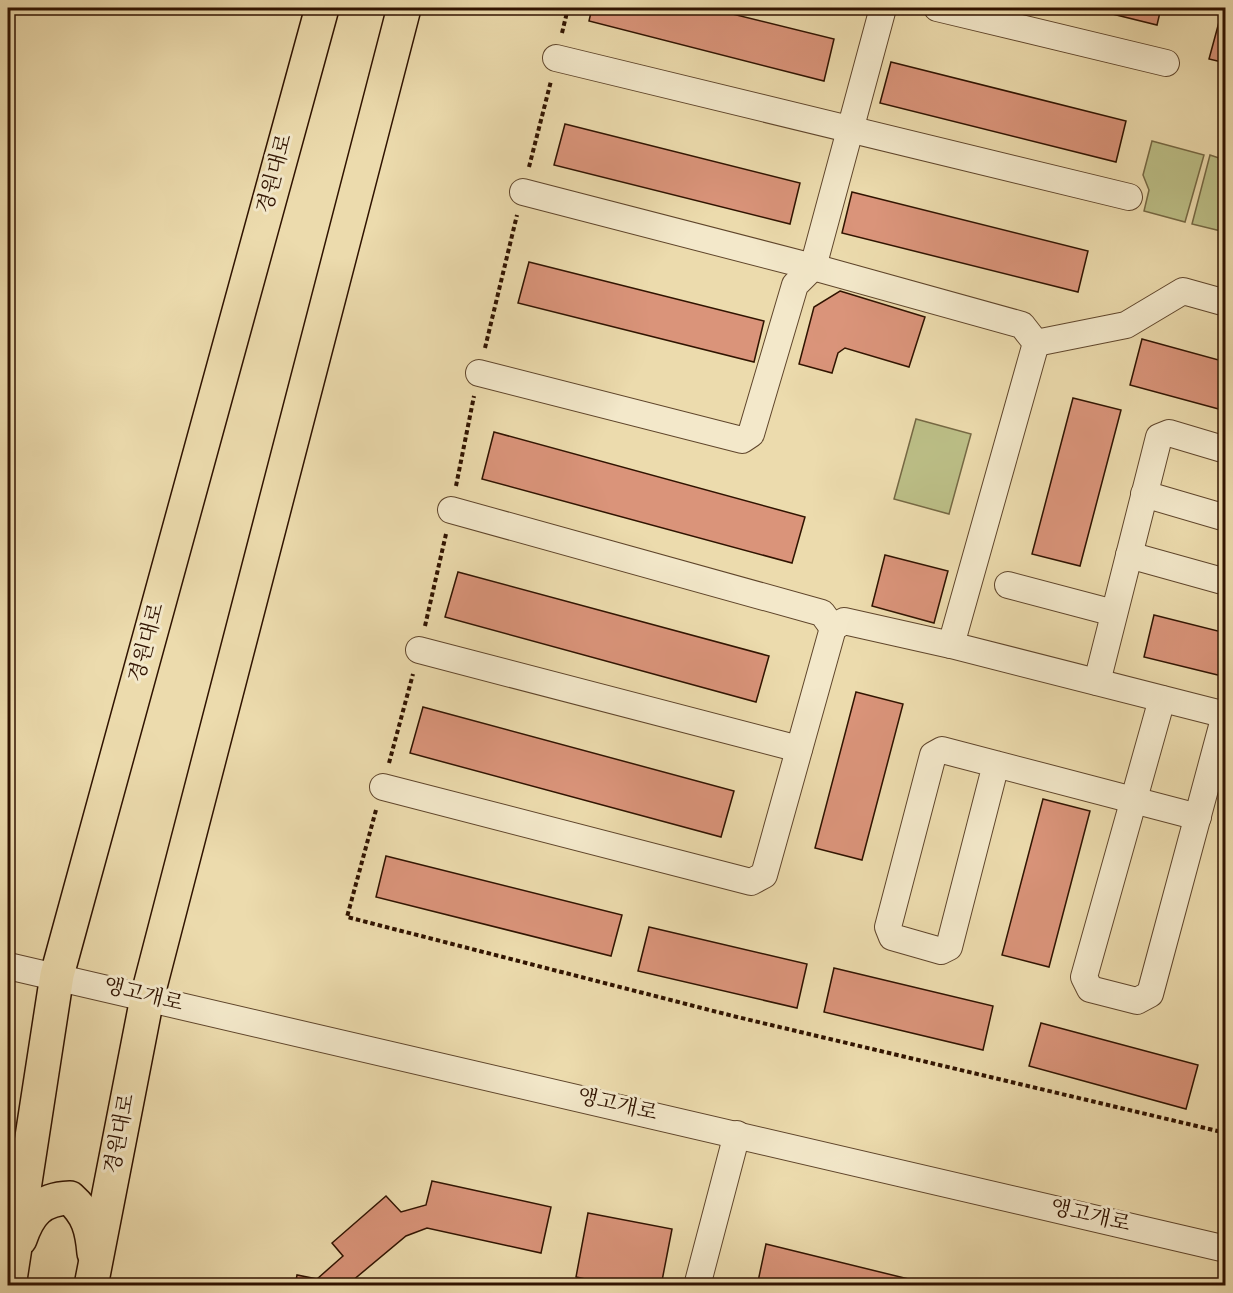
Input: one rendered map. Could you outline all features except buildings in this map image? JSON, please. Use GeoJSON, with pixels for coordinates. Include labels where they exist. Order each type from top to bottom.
{"type":"FeatureCollection","features":[{"type":"Feature","properties":{"kind":"main road","name":"경원대로"},"geometry":{"type":"LineString","coordinates":[[12,1271],[57,975],[322,8]]}},
{"type":"Feature","properties":{"kind":"main road","name":"경원대로"},"geometry":{"type":"LineString","coordinates":[[93,1276],[147,998],[404,8]]}},
{"type":"Feature","properties":{"kind":"main road"},"geometry":{"type":"LineString","coordinates":[[12,1271],[25,1225],[35,1209],[53,1198],[70,1198],[82,1209],[91,1226],[93,1276]]}},
{"type":"Feature","properties":{"kind":"street"},"geometry":{"type":"LineString","coordinates":[[479,373],[742,440],[751,434],[795,285],[813,267],[883,8]]}},
{"type":"Feature","properties":{"kind":"street"},"geometry":{"type":"LineString","coordinates":[[937,8],[1166,63]]}},
{"type":"Feature","properties":{"kind":"street"},"geometry":{"type":"LineString","coordinates":[[556,58],[1129,197]]}},
{"type":"Feature","properties":{"kind":"street"},"geometry":{"type":"LineString","coordinates":[[523,192],[813,267],[1022,325],[1036,343]]}},
{"type":"Feature","properties":{"kind":"street"},"geometry":{"type":"LineString","coordinates":[[1036,343],[1126,325],[1183,291],[1226,303]]}},
{"type":"Feature","properties":{"kind":"street"},"geometry":{"type":"LineString","coordinates":[[951,645],[1036,343]]}},
{"type":"Feature","properties":{"kind":"street"},"geometry":{"type":"LineString","coordinates":[[1097,682],[1159,437],[1169,433],[1226,450]]}},
{"type":"Feature","properties":{"kind":"street"},"geometry":{"type":"LineString","coordinates":[[1144,494],[1226,518]]}},
{"type":"Feature","properties":{"kind":"street"},"geometry":{"type":"LineString","coordinates":[[451,510],[822,613],[833,628]]}},
{"type":"Feature","properties":{"kind":"street"},"geometry":{"type":"LineString","coordinates":[[1129,555],[1226,582]]}},
{"type":"Feature","properties":{"kind":"street"},"geometry":{"type":"LineString","coordinates":[[1008,585],[1114,613]]}},
{"type":"Feature","properties":{"kind":"street"},"geometry":{"type":"LineString","coordinates":[[383,788],[751,882],[764,875],[833,628],[844,621],[951,645],[1225,715],[1150,994],[1137,1001],[1090,989],[1084,977],[1162,699]]}},
{"type":"Feature","properties":{"kind":"street"},"geometry":{"type":"LineString","coordinates":[[419,650],[799,749]]}},
{"type":"Feature","properties":{"kind":"street"},"geometry":{"type":"LineString","coordinates":[[996,764],[949,947],[941,951],[892,937],[888,927],[933,755],[942,750],[1134,799],[1198,817]]}},
{"type":"Feature","properties":{"kind":"street","name":"앵고개로"},"geometry":{"type":"LineString","coordinates":[[8,966],[57,975],[147,998],[1226,1249]]}},
{"type":"Feature","properties":{"kind":"street"},"geometry":{"type":"LineString","coordinates":[[697,1286],[737,1134]]}},
{"type":"Feature","properties":{"kind":"path"},"geometry":{"type":"LineString","coordinates":[[568,8],[479,373],[419,650],[347,917],[733,1016],[1226,1133]]}},
{"type":"Feature","properties":{"kind":"green space"},"geometry":{"type":"Polygon","coordinates":[[[1152,141],[1204,155],[1185,222],[1144,211],[1149,190],[1143,175],[1152,141]]]}},
{"type":"Feature","properties":{"kind":"green space"},"geometry":{"type":"Polygon","coordinates":[[[1210,155],[1225,160],[1225,232],[1192,224],[1210,155]]]}},
{"type":"Feature","properties":{"kind":"green space"},"geometry":{"type":"Polygon","coordinates":[[[916,419],[971,434],[949,514],[894,499],[916,419]]]}}]}
